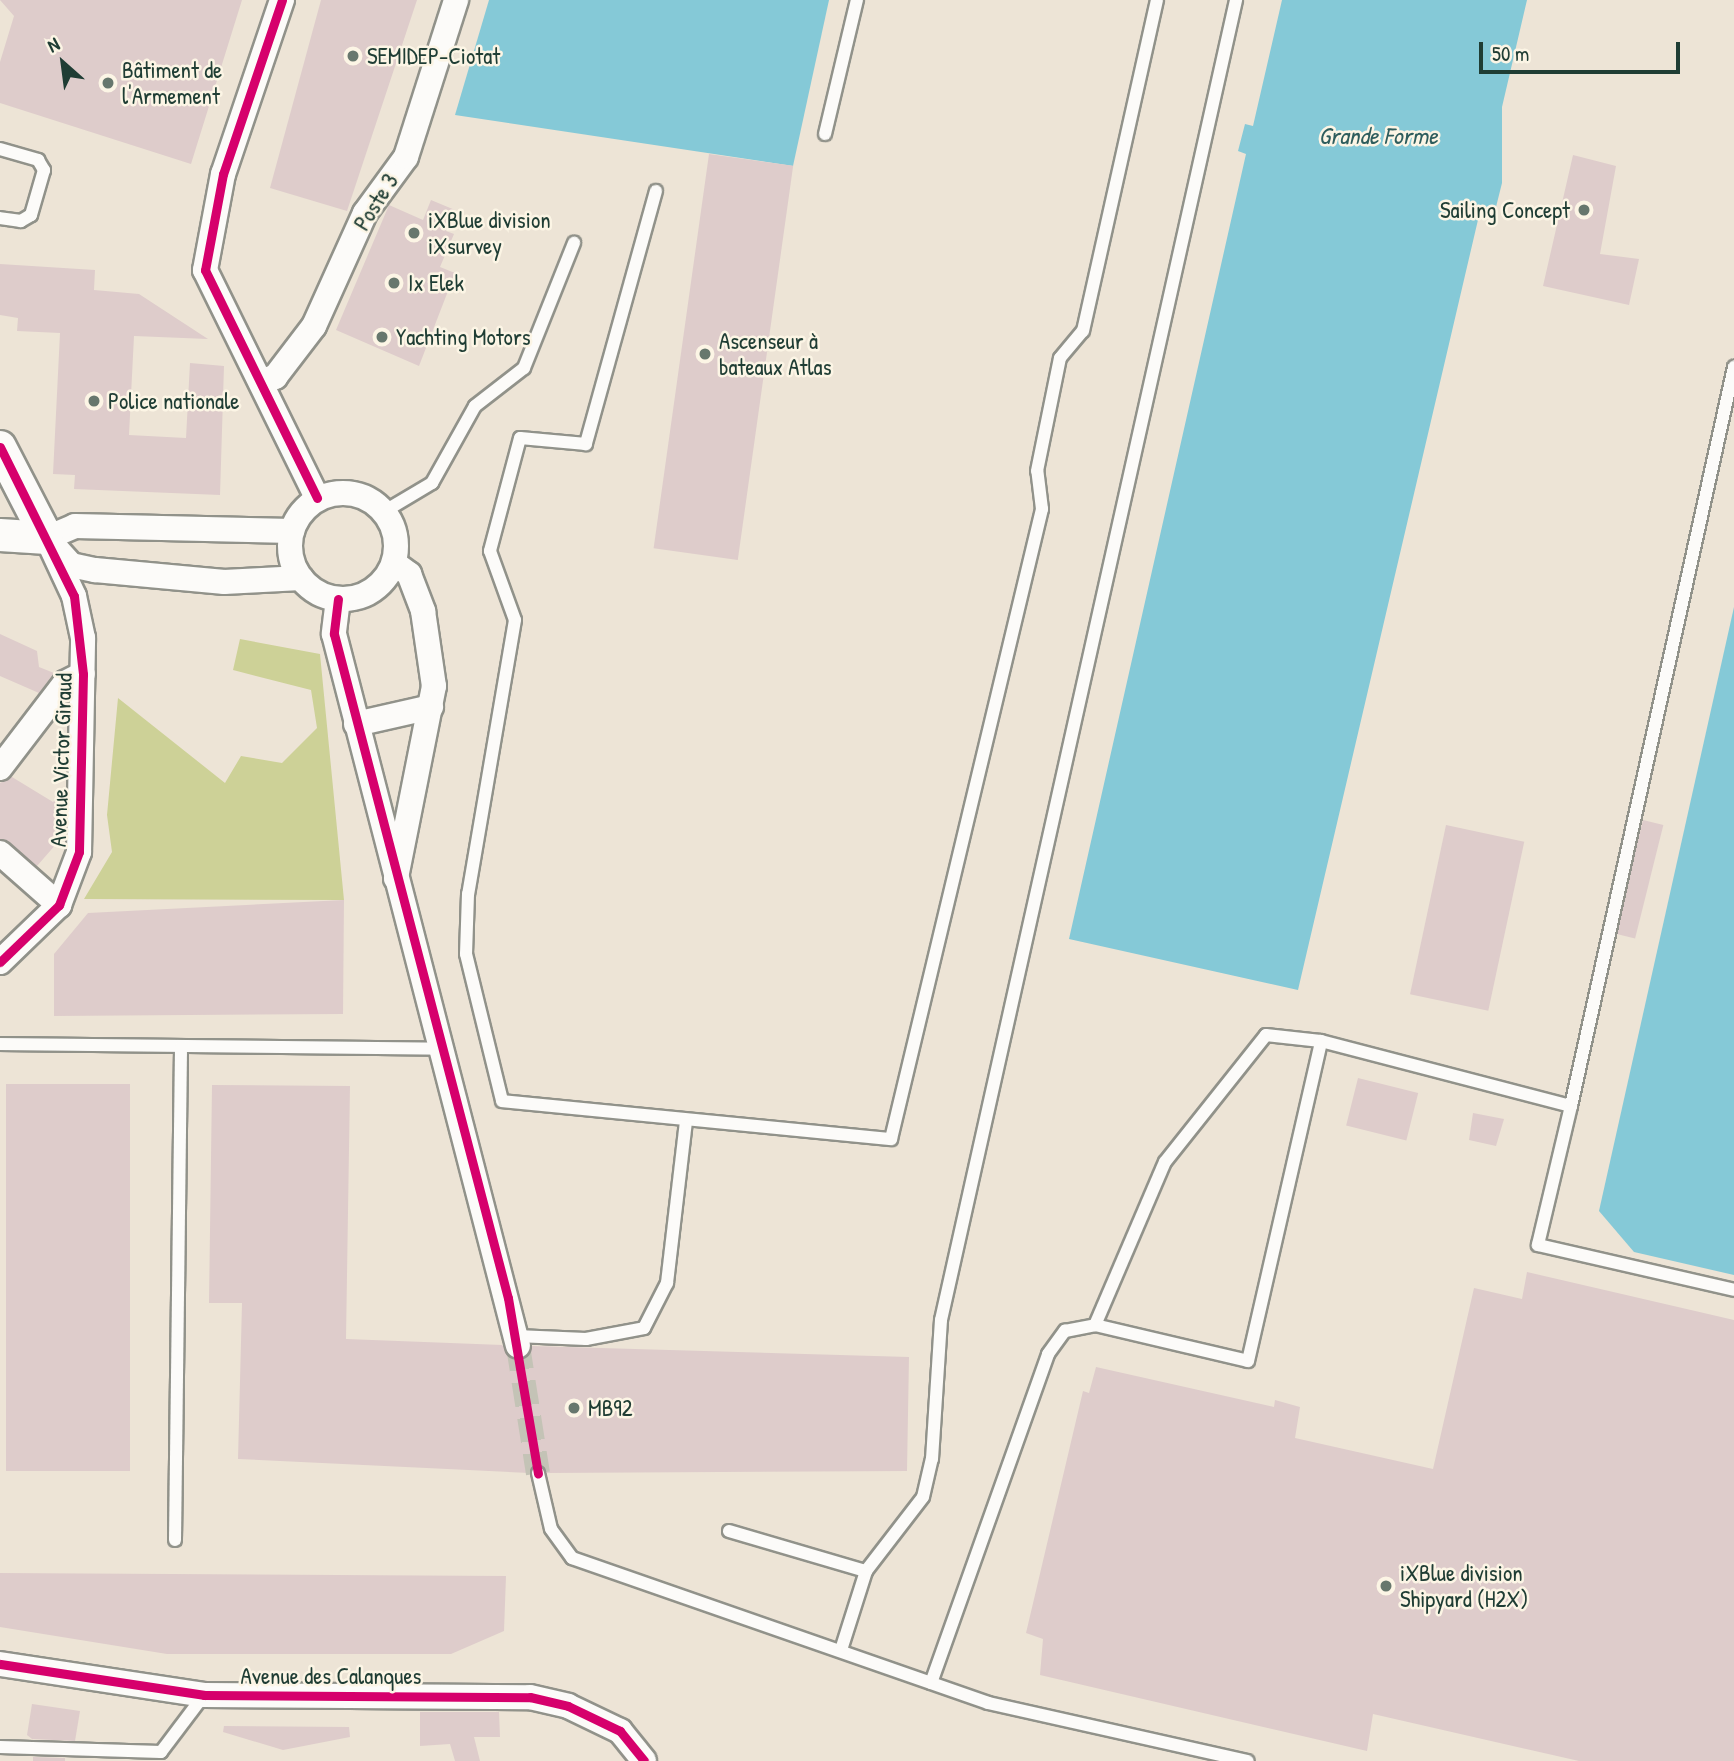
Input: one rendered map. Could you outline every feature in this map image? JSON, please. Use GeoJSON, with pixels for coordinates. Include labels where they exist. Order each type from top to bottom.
{"type":"FeatureCollection","features":[{"type":"Feature","properties":{"kind":"street"},"geometry":{"type":"LineString","coordinates":[[282,0],[223,174],[205,270],[317,498]]}},
{"type":"Feature","properties":{"kind":"street","name":"Poste 3"},"geometry":{"type":"LineString","coordinates":[[261,381],[275,377],[314,326],[365,213],[406,157],[456,0]]}},
{"type":"Feature","properties":{"kind":"street"},"geometry":{"type":"LineString","coordinates":[[0,447],[10,492],[71,565],[95,570],[225,582],[301,578],[338,599],[372,591],[394,563],[396,536],[385,511],[355,493],[317,498],[292,531],[290,555],[301,578]]}},
{"type":"Feature","properties":{"kind":"street"},"geometry":{"type":"LineString","coordinates":[[0,535],[47,538],[75,526],[292,531]]}},
{"type":"Feature","properties":{"kind":"street","name":"Avenue Victor Giraud"},"geometry":{"type":"LineString","coordinates":[[0,962],[59,905],[79,852],[83,674],[80,615],[47,538]]}},
{"type":"Feature","properties":{"kind":"street"},"geometry":{"type":"LineString","coordinates":[[394,563],[409,574],[422,611],[434,685],[395,882]]}},
{"type":"Feature","properties":{"kind":"street"},"geometry":{"type":"LineString","coordinates":[[338,599],[334,634],[395,882],[517,1341]]}},
{"type":"Feature","properties":{"kind":"street"},"geometry":{"type":"LineString","coordinates":[[0,768],[65,683],[83,674]]}},
{"type":"Feature","properties":{"kind":"street"},"geometry":{"type":"LineString","coordinates":[[356,724],[431,707]]}},
{"type":"Feature","properties":{"kind":"street"},"geometry":{"type":"LineString","coordinates":[[0,853],[59,905]]}},
{"type":"Feature","properties":{"kind":"street","name":"Avenue des Calanques"},"geometry":{"type":"LineString","coordinates":[[0,1664],[204,1695],[530,1696],[620,1731],[644,1761]]}},
{"type":"Feature","properties":{"kind":"lane"},"geometry":{"type":"LineString","coordinates":[[825,134],[857,0]]}},
{"type":"Feature","properties":{"kind":"lane"},"geometry":{"type":"LineString","coordinates":[[656,191],[586,444],[520,438],[490,551],[516,620],[468,894],[467,954],[502,1101],[686,1122],[891,1139],[1042,509],[1037,471],[1060,358],[1083,331],[1157,0]]}},
{"type":"Feature","properties":{"kind":"lane"},"geometry":{"type":"LineString","coordinates":[[841,1650],[866,1571],[922,1497],[932,1459],[941,1320],[1236,0]]}},
{"type":"Feature","properties":{"kind":"lane"},"geometry":{"type":"LineString","coordinates":[[0,149],[38,160],[44,170],[31,215],[20,221],[0,218]]}},
{"type":"Feature","properties":{"kind":"lane"},"geometry":{"type":"LineString","coordinates":[[385,511],[432,483],[475,407],[524,368],[574,243]]}},
{"type":"Feature","properties":{"kind":"lane"},"geometry":{"type":"LineString","coordinates":[[1734,367],[1538,1245],[1734,1290]]}},
{"type":"Feature","properties":{"kind":"lane"},"geometry":{"type":"LineString","coordinates":[[1095,1325],[1165,1163],[1266,1035],[1321,1041],[1571,1106]]}},
{"type":"Feature","properties":{"kind":"lane"},"geometry":{"type":"LineString","coordinates":[[931,1683],[1048,1354],[1065,1331],[1095,1325],[1248,1361],[1321,1041]]}},
{"type":"Feature","properties":{"kind":"lane"},"geometry":{"type":"LineString","coordinates":[[0,1044],[441,1049]]}},
{"type":"Feature","properties":{"kind":"lane"},"geometry":{"type":"LineString","coordinates":[[175,1540],[181,1046]]}},
{"type":"Feature","properties":{"kind":"lane"},"geometry":{"type":"LineString","coordinates":[[517,1341],[586,1339],[644,1328],[667,1283],[686,1122]]}},
{"type":"Feature","properties":{"kind":"lane"},"geometry":{"type":"LineString","coordinates":[[538,1474],[551,1529],[572,1558],[988,1703],[1248,1761]]}},
{"type":"Feature","properties":{"kind":"lane"},"geometry":{"type":"LineString","coordinates":[[729,1531],[866,1571]]}},
{"type":"Feature","properties":{"kind":"lane"},"geometry":{"type":"LineString","coordinates":[[0,1747],[161,1752],[204,1695]]}},
{"type":"Feature","properties":{"kind":"green space"},"geometry":{"type":"Polygon","coordinates":[[[240,639],[320,654],[344,900],[84,899],[112,852],[107,815],[118,698],[225,783],[241,756],[282,763],[317,728],[311,690],[233,670],[240,639]]]}},
{"type":"Feature","properties":{"kind":"water"},"geometry":{"type":"Polygon","coordinates":[[[489,0],[829,0],[793,166],[455,115],[489,0]]]}},
{"type":"Feature","properties":{"kind":"water","name":"Grande Forme"},"geometry":{"type":"Polygon","coordinates":[[[1282,0],[1527,0],[1502,107],[1502,183],[1495,211],[1481,207],[1298,990],[1069,939],[1246,154],[1238,151],[1245,124],[1253,126],[1282,0]]]}},
{"type":"Feature","properties":{"kind":"water"},"geometry":{"type":"Polygon","coordinates":[[[1734,607],[1734,1275],[1634,1252],[1599,1211],[1734,607]]]}},
{"type":"Feature","properties":{"kind":"building","name":"Bâtiment de l'Armement"},"geometry":{"type":"Polygon","coordinates":[[[0,0],[242,0],[191,164],[0,103],[0,62],[14,16],[0,0]]]}},
{"type":"Feature","properties":{"kind":"building","name":"SEMIDEP-Ciotat"},"geometry":{"type":"Polygon","coordinates":[[[321,0],[417,0],[347,211],[270,188],[321,0]]]}},
{"type":"Feature","properties":{"kind":"building","name":"Ascenseur à bateaux Atlas"},"geometry":{"type":"Polygon","coordinates":[[[709,154],[793,166],[738,560],[654,548],[709,154]]]}},
{"type":"Feature","properties":{"kind":"building","name":"Sailing Concept"},"geometry":{"type":"Polygon","coordinates":[[[1573,155],[1616,166],[1600,254],[1639,259],[1629,305],[1543,286],[1573,155]]]}},
{"type":"Feature","properties":{"kind":"building"},"geometry":{"type":"Polygon","coordinates":[[[431,200],[455,210],[446,231],[454,234],[440,267],[455,273],[419,366],[336,330],[389,205],[423,220],[431,200]]]}},
{"type":"Feature","properties":{"kind":"building","name":"Police nationale"},"geometry":{"type":"Polygon","coordinates":[[[0,264],[95,270],[94,290],[139,294],[208,339],[134,336],[129,435],[186,438],[190,363],[224,366],[220,495],[74,489],[75,475],[53,474],[60,333],[17,331],[18,318],[0,315],[0,264]]]}},
{"type":"Feature","properties":{"kind":"building"},"geometry":{"type":"Polygon","coordinates":[[[0,634],[37,651],[39,667],[54,673],[39,693],[0,676],[0,634]]]}},
{"type":"Feature","properties":{"kind":"building"},"geometry":{"type":"Polygon","coordinates":[[[12,777],[53,802],[65,789],[64,835],[37,866],[0,839],[0,783],[12,777]]]}},
{"type":"Feature","properties":{"kind":"building"},"geometry":{"type":"Polygon","coordinates":[[[1643,820],[1663,825],[1635,939],[1615,934],[1643,820]]]}},
{"type":"Feature","properties":{"kind":"building"},"geometry":{"type":"Polygon","coordinates":[[[1446,825],[1524,842],[1488,1011],[1410,994],[1446,825]]]}},
{"type":"Feature","properties":{"kind":"building"},"geometry":{"type":"Polygon","coordinates":[[[344,900],[343,1014],[54,1016],[54,954],[88,913],[344,900]]]}},
{"type":"Feature","properties":{"kind":"building"},"geometry":{"type":"Polygon","coordinates":[[[1358,1078],[1418,1093],[1406,1141],[1346,1126],[1358,1078]]]}},
{"type":"Feature","properties":{"kind":"building"},"geometry":{"type":"Polygon","coordinates":[[[6,1084],[130,1084],[130,1471],[6,1471],[6,1084]]]}},
{"type":"Feature","properties":{"kind":"building","name":"MB92"},"geometry":{"type":"Polygon","coordinates":[[[212,1085],[350,1086],[346,1339],[502,1345],[515,1360],[528,1357],[532,1346],[909,1357],[907,1471],[547,1473],[540,1465],[529,1473],[238,1459],[242,1303],[209,1303],[212,1085]]]}},
{"type":"Feature","properties":{"kind":"building"},"geometry":{"type":"Polygon","coordinates":[[[1473,1113],[1504,1119],[1496,1146],[1469,1140],[1473,1113]]]}},
{"type":"Feature","properties":{"kind":"building","name":"iXBlue division Shipyard (H2X)"},"geometry":{"type":"Polygon","coordinates":[[[1527,1272],[1734,1320],[1734,1761],[1579,1761],[1373,1714],[1367,1751],[1040,1675],[1043,1639],[1026,1633],[1083,1391],[1089,1393],[1096,1367],[1274,1407],[1275,1400],[1300,1407],[1295,1438],[1433,1469],[1474,1288],[1522,1299],[1527,1272]]]}},
{"type":"Feature","properties":{"kind":"building"},"geometry":{"type":"Polygon","coordinates":[[[0,1573],[506,1576],[504,1631],[451,1654],[167,1654],[0,1627],[0,1573]]]}},
{"type":"Feature","properties":{"kind":"building"},"geometry":{"type":"Polygon","coordinates":[[[32,1704],[80,1711],[75,1741],[32,1739],[27,1735],[32,1704]]]}},
{"type":"Feature","properties":{"kind":"building"},"geometry":{"type":"Polygon","coordinates":[[[420,1712],[499,1712],[500,1737],[474,1737],[480,1761],[455,1761],[450,1744],[420,1746],[420,1712]]]}},
{"type":"Feature","properties":{"kind":"building"},"geometry":{"type":"Polygon","coordinates":[[[224,1726],[349,1727],[350,1737],[283,1750],[223,1732],[224,1726]]]}},
{"type":"Feature","properties":{"kind":"building"},"geometry":{"type":"Polygon","coordinates":[[[33,1757],[65,1758],[65,1761],[33,1761],[33,1757]]]}},
{"type":"Feature","properties":{"kind":"tunnel"},"geometry":{"type":"LineString","coordinates":[[518,1346],[538,1473]]}},
{"type":"Feature","properties":{"kind":"cycle path"},"geometry":{"type":"LineString","coordinates":[[282,0],[223,174],[205,270],[317,498]]}},
{"type":"Feature","properties":{"kind":"cycle path"},"geometry":{"type":"LineString","coordinates":[[0,447],[74,596],[83,674],[79,852],[59,905],[0,962]]}},
{"type":"Feature","properties":{"kind":"cycle path"},"geometry":{"type":"LineString","coordinates":[[338,599],[334,634],[508,1298],[538,1473]]}},
{"type":"Feature","properties":{"kind":"cycle path"},"geometry":{"type":"LineString","coordinates":[[0,1664],[204,1695],[530,1697],[568,1706],[620,1731],[644,1761]]}},
{"type":"Feature","properties":{"kind":"place","name":"SEMIDEP-Ciotat"},"geometry":{"type":"Point","coordinates":[353,56]}},
{"type":"Feature","properties":{"kind":"place","name":"Bâtiment de l'Armement"},"geometry":{"type":"Point","coordinates":[108,83]}},
{"type":"Feature","properties":{"kind":"place","name":"Sailing Concept"},"geometry":{"type":"Point","coordinates":[1584,210]}},
{"type":"Feature","properties":{"kind":"place","name":"iXBlue division iXsurvey"},"geometry":{"type":"Point","coordinates":[414,233]}},
{"type":"Feature","properties":{"kind":"place","name":"Ix Elek"},"geometry":{"type":"Point","coordinates":[394,283]}},
{"type":"Feature","properties":{"kind":"place","name":"Yachting Motors"},"geometry":{"type":"Point","coordinates":[382,337]}},
{"type":"Feature","properties":{"kind":"place","name":"Ascenseur à bateaux Atlas"},"geometry":{"type":"Point","coordinates":[705,354]}},
{"type":"Feature","properties":{"kind":"place","name":"Police nationale"},"geometry":{"type":"Point","coordinates":[94,401]}},
{"type":"Feature","properties":{"kind":"place","name":"MB92"},"geometry":{"type":"Point","coordinates":[574,1408]}},
{"type":"Feature","properties":{"kind":"place","name":"iXBlue division Shipyard (H2X)"},"geometry":{"type":"Point","coordinates":[1386,1586]}}]}
